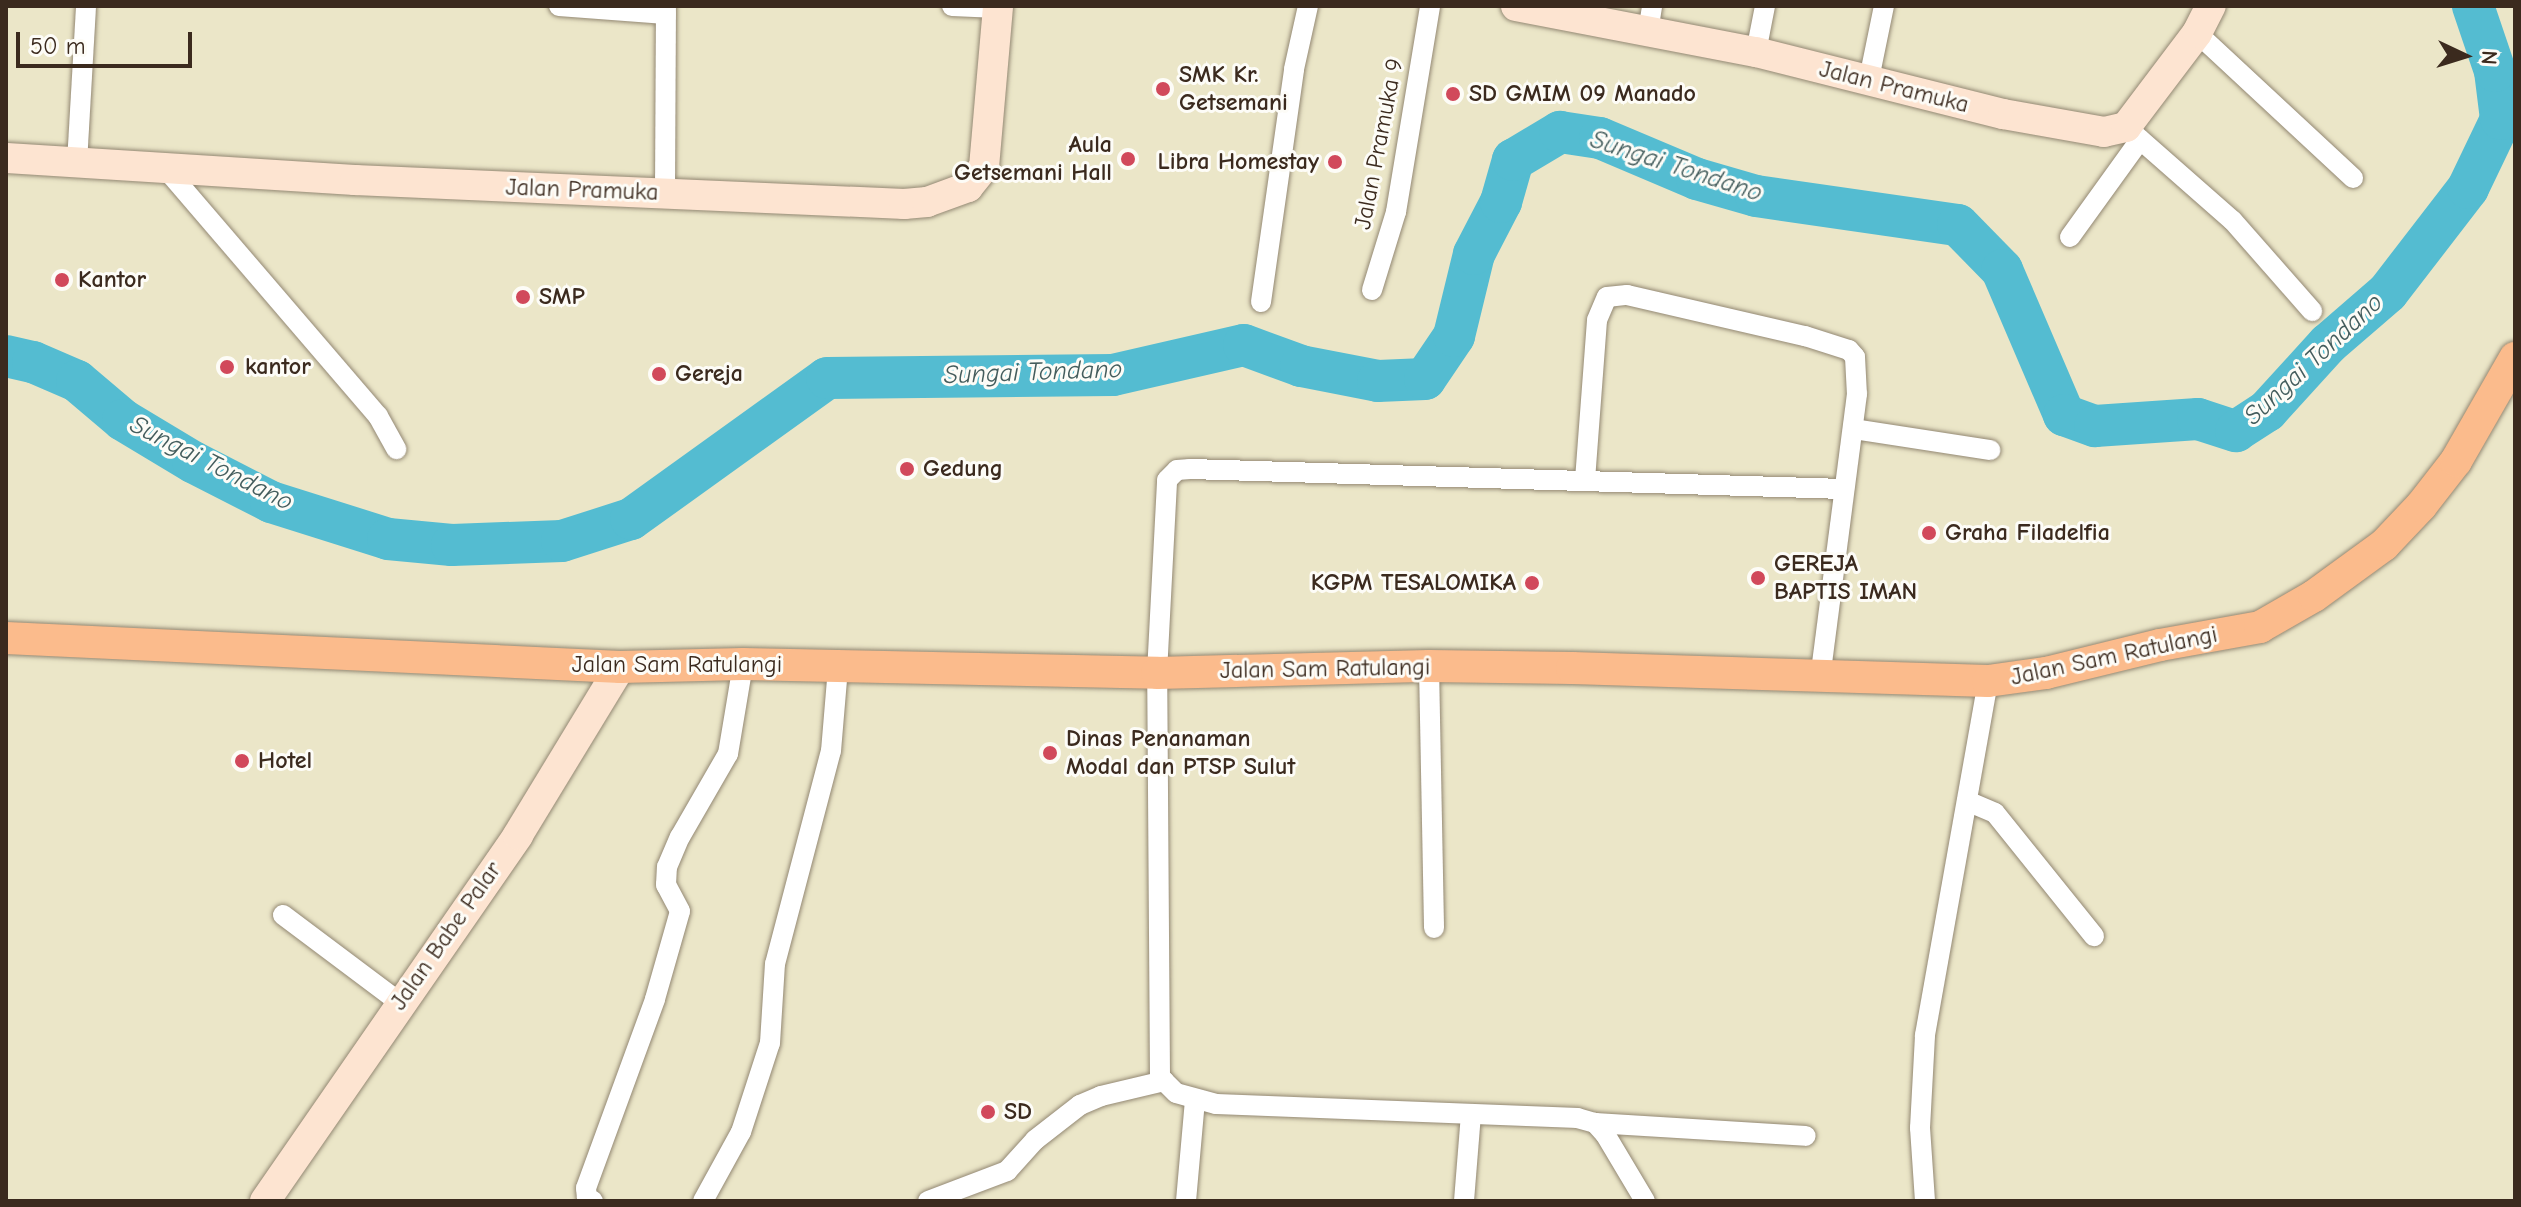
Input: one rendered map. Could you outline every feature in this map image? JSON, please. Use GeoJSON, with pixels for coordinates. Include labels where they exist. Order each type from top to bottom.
{"type":"FeatureCollection","features":[{"type":"Feature","properties":{"kind":"main road","name":"Jalan Sam Ratulangi"},"geometry":{"type":"LineString","coordinates":[[6,643],[620,667],[743,664],[1157,673],[1429,666],[1821,673],[1934,682],[1988,681],[2046,673],[2160,645],[2260,627],[2314,596],[2384,545],[2421,506],[2456,461],[2515,358]]}},
{"type":"Feature","properties":{"kind":"street"},"geometry":{"type":"LineString","coordinates":[[77,163],[86,6]]}},
{"type":"Feature","properties":{"kind":"street"},"geometry":{"type":"LineString","coordinates":[[559,6],[666,10],[665,193]]}},
{"type":"Feature","properties":{"kind":"street"},"geometry":{"type":"LineString","coordinates":[[952,6],[998,7]]}},
{"type":"Feature","properties":{"kind":"street"},"geometry":{"type":"LineString","coordinates":[[1261,302],[1294,69],[1308,6]]}},
{"type":"Feature","properties":{"kind":"street","name":"Jalan Pramuka 9"},"geometry":{"type":"LineString","coordinates":[[1372,290],[1396,212],[1430,6]]}},
{"type":"Feature","properties":{"kind":"street"},"geometry":{"type":"LineString","coordinates":[[1756,52],[1765,6]]}},
{"type":"Feature","properties":{"kind":"street"},"geometry":{"type":"LineString","coordinates":[[1869,79],[1884,6]]}},
{"type":"Feature","properties":{"kind":"street"},"geometry":{"type":"LineString","coordinates":[[2070,237],[2211,6]]}},
{"type":"Feature","properties":{"kind":"street","name":"Jalan Pramuka"},"geometry":{"type":"LineString","coordinates":[[6,158],[167,170],[904,204],[955,195],[976,181],[984,167],[998,7]]}},
{"type":"Feature","properties":{"kind":"street","name":"Jalan Pramuka"},"geometry":{"type":"LineString","coordinates":[[1534,8],[1650,19],[1756,52],[2059,126],[2133,133]]}},
{"type":"Feature","properties":{"kind":"street"},"geometry":{"type":"LineString","coordinates":[[2197,33],[2353,178]]}},
{"type":"Feature","properties":{"kind":"street"},"geometry":{"type":"LineString","coordinates":[[2133,133],[2233,221],[2312,311]]}},
{"type":"Feature","properties":{"kind":"street"},"geometry":{"type":"LineString","coordinates":[[167,170],[378,416],[396,449]]}},
{"type":"Feature","properties":{"kind":"street"},"geometry":{"type":"LineString","coordinates":[[1585,480],[1597,320],[1607,297],[1615,294],[1740,320],[1849,350],[1855,367],[1853,429],[1821,673]]}},
{"type":"Feature","properties":{"kind":"street"},"geometry":{"type":"LineString","coordinates":[[1853,429],[1990,450]]}},
{"type":"Feature","properties":{"kind":"street"},"geometry":{"type":"LineString","coordinates":[[1806,1136],[1595,1123],[1578,1118],[1329,1110],[1195,1101],[1176,1093],[1164,1081],[1158,1071],[1157,673],[1163,605],[1166,490],[1167,480],[1177,470],[1844,489]]}},
{"type":"Feature","properties":{"kind":"street"},"geometry":{"type":"LineString","coordinates":[[593,1201],[587,1198],[586,1188],[655,999],[680,910],[666,885],[667,867],[680,837],[728,754],[743,664]]}},
{"type":"Feature","properties":{"kind":"street"},"geometry":{"type":"LineString","coordinates":[[1429,666],[1434,928]]}},
{"type":"Feature","properties":{"kind":"street","name":"Jalan Babe Palar"},"geometry":{"type":"LineString","coordinates":[[265,1201],[399,1002],[518,835],[620,667]]}},
{"type":"Feature","properties":{"kind":"street"},"geometry":{"type":"LineString","coordinates":[[703,1201],[741,1132],[770,1043],[775,964],[831,751],[838,667]]}},
{"type":"Feature","properties":{"kind":"street"},"geometry":{"type":"LineString","coordinates":[[1925,1201],[1920,1128],[1925,1035],[1988,681]]}},
{"type":"Feature","properties":{"kind":"street"},"geometry":{"type":"LineString","coordinates":[[1967,801],[1995,813],[2094,936]]}},
{"type":"Feature","properties":{"kind":"street"},"geometry":{"type":"LineString","coordinates":[[283,915],[399,1002]]}},
{"type":"Feature","properties":{"kind":"street"},"geometry":{"type":"LineString","coordinates":[[928,1201],[1007,1171],[1047,1130],[1080,1105],[1101,1096],[1164,1081]]}},
{"type":"Feature","properties":{"kind":"street"},"geometry":{"type":"LineString","coordinates":[[1186,1201],[1195,1101]]}},
{"type":"Feature","properties":{"kind":"street"},"geometry":{"type":"LineString","coordinates":[[1464,1201],[1471,1114]]}},
{"type":"Feature","properties":{"kind":"street"},"geometry":{"type":"LineString","coordinates":[[1595,1123],[1645,1201]]}},
{"type":"Feature","properties":{"kind":"waterway","name":"Sungai Tondano"},"geometry":{"type":"LineString","coordinates":[[6,356],[33,362],[77,381],[123,420],[193,462],[271,502],[388,539],[452,545],[562,541],[631,519],[827,378],[1113,375],[1244,345],[1301,366],[1378,381],[1425,379],[1454,336],[1474,254],[1501,202],[1513,160],[1560,132],[1600,138],[1697,179],[1756,196],[1958,225],[2002,270],[2064,415],[2095,426],[2198,419],[2236,431],[2267,411],[2328,344],[2388,292],[2468,188],[2501,119],[2495,71],[2473,6]]}},
{"type":"Feature","properties":{"kind":"place","name":"SMK Kr. Getsemani"},"geometry":{"type":"Point","coordinates":[1163,89]}},
{"type":"Feature","properties":{"kind":"place","name":"SD GMIM 09 Manado"},"geometry":{"type":"Point","coordinates":[1453,94]}},
{"type":"Feature","properties":{"kind":"place","name":"Aula Getsemani Hall"},"geometry":{"type":"Point","coordinates":[1128,159]}},
{"type":"Feature","properties":{"kind":"place","name":"Libra Homestay"},"geometry":{"type":"Point","coordinates":[1335,162]}},
{"type":"Feature","properties":{"kind":"place","name":"Kantor"},"geometry":{"type":"Point","coordinates":[62,280]}},
{"type":"Feature","properties":{"kind":"place","name":"SMP"},"geometry":{"type":"Point","coordinates":[523,297]}},
{"type":"Feature","properties":{"kind":"place","name":"kantor"},"geometry":{"type":"Point","coordinates":[227,367]}},
{"type":"Feature","properties":{"kind":"place","name":"Gereja"},"geometry":{"type":"Point","coordinates":[659,374]}},
{"type":"Feature","properties":{"kind":"place","name":"Gedung"},"geometry":{"type":"Point","coordinates":[907,469]}},
{"type":"Feature","properties":{"kind":"place","name":"Graha Filadelfia"},"geometry":{"type":"Point","coordinates":[1929,533]}},
{"type":"Feature","properties":{"kind":"place","name":"GEREJA BAPTIS IMAN"},"geometry":{"type":"Point","coordinates":[1758,578]}},
{"type":"Feature","properties":{"kind":"place","name":"KGPM TESALOMIKA"},"geometry":{"type":"Point","coordinates":[1532,583]}},
{"type":"Feature","properties":{"kind":"place","name":"Dinas Penanaman Modal dan PTSP Sulut"},"geometry":{"type":"Point","coordinates":[1050,753]}},
{"type":"Feature","properties":{"kind":"place","name":"Hotel"},"geometry":{"type":"Point","coordinates":[242,761]}},
{"type":"Feature","properties":{"kind":"place","name":"SD"},"geometry":{"type":"Point","coordinates":[988,1112]}}]}
